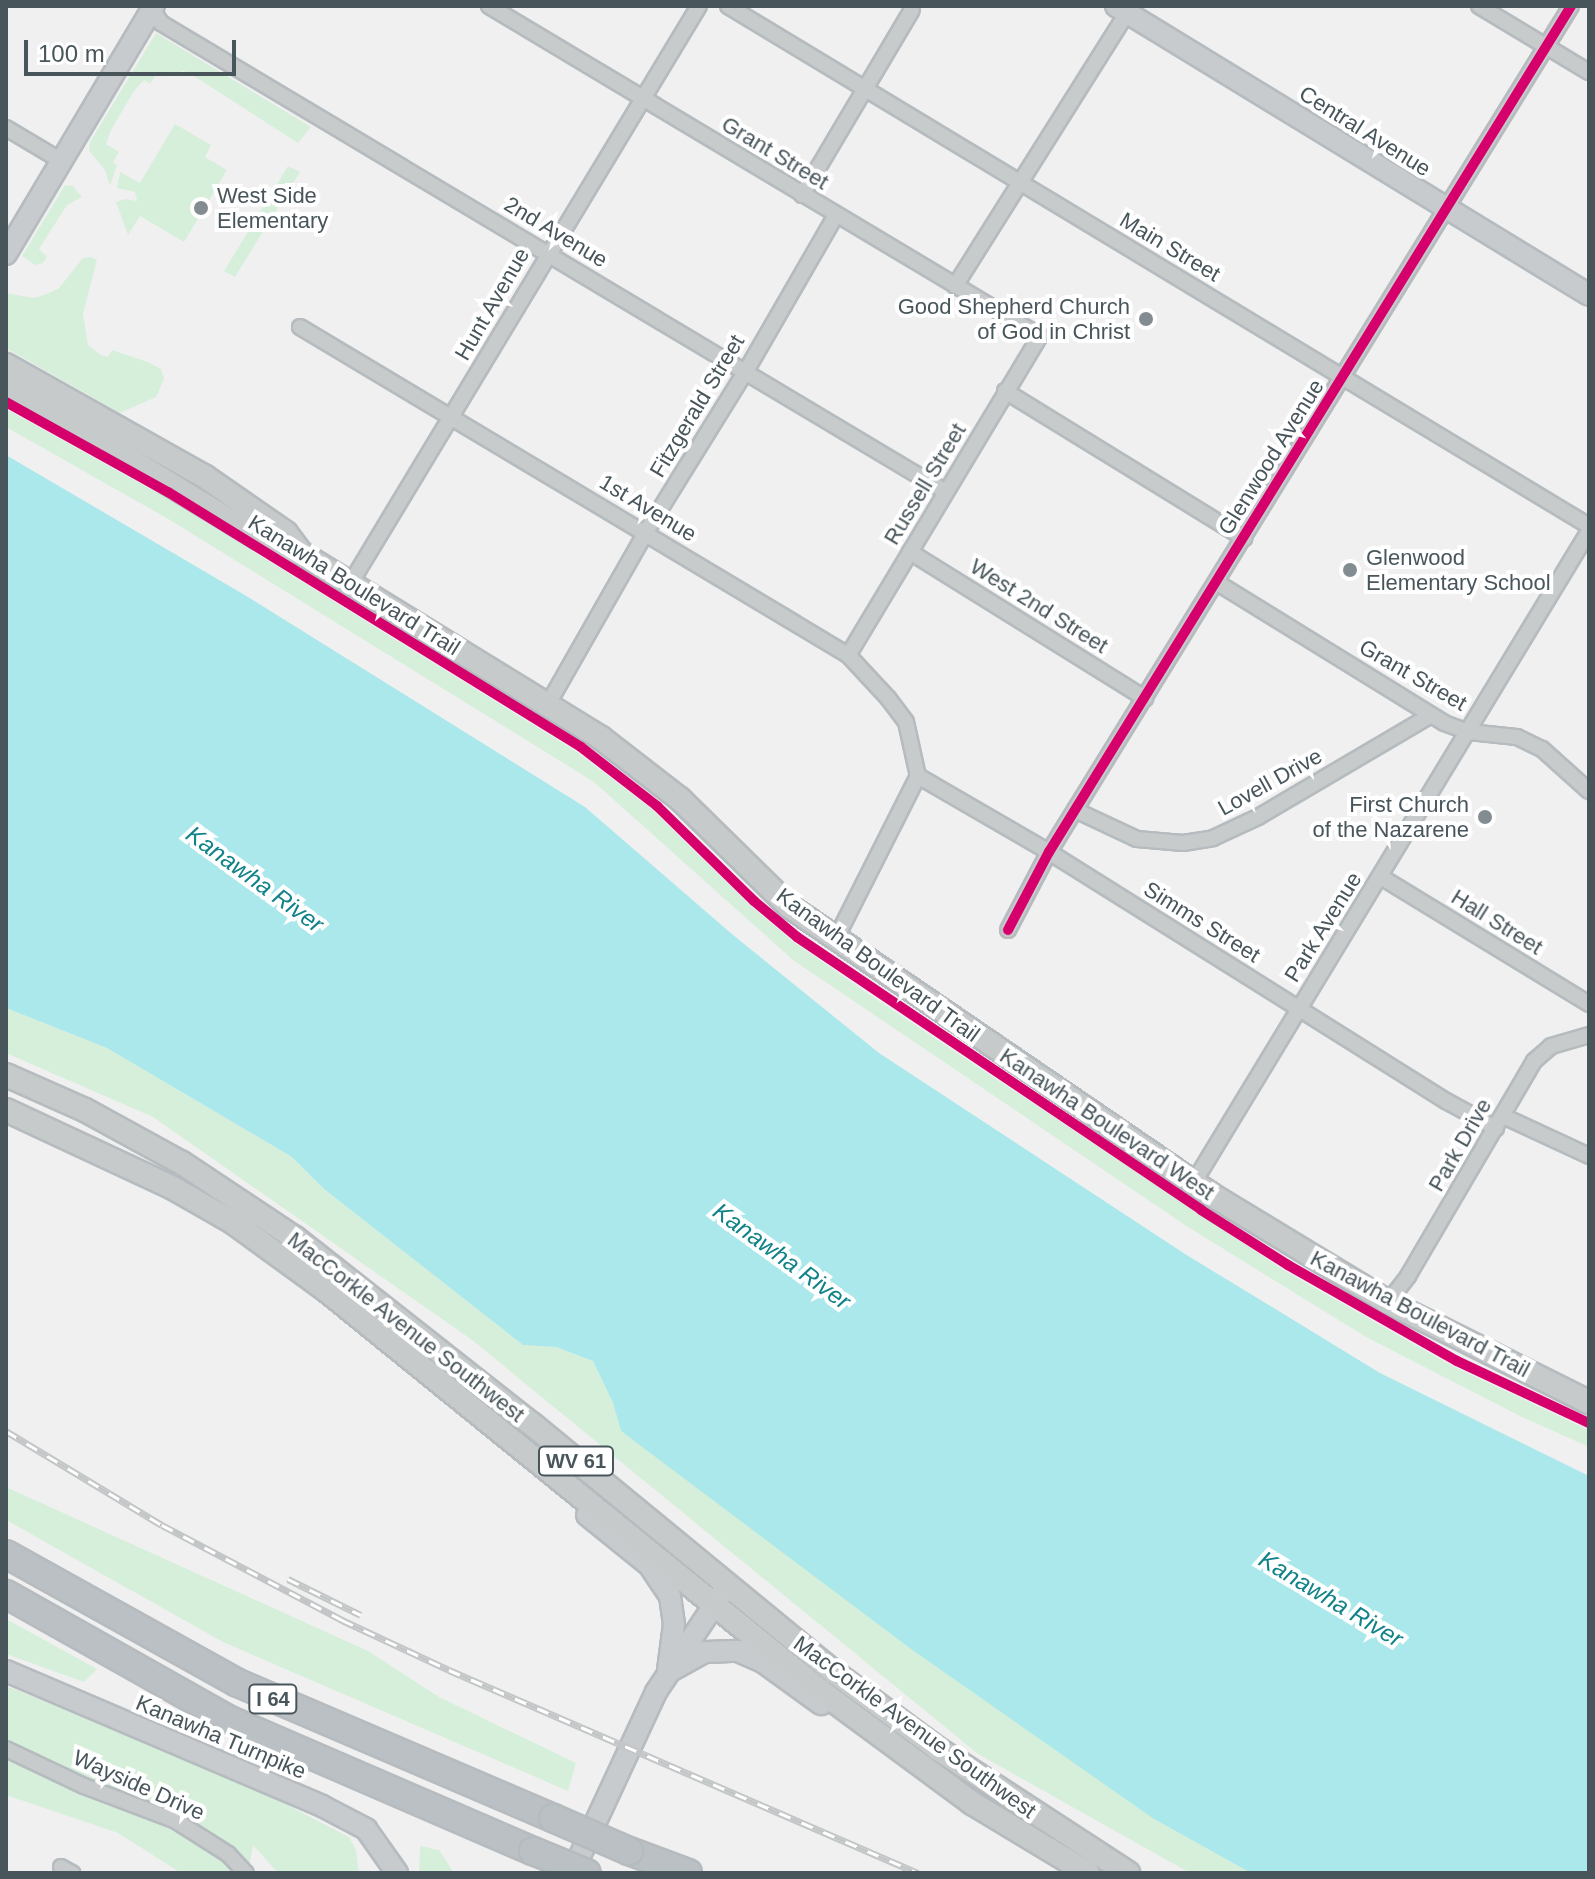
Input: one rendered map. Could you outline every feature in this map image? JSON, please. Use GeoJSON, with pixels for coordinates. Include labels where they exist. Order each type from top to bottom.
{"type":"FeatureCollection","features":[{"type":"Feature","properties":{"kind":"highway","name":"I 64"},"geometry":{"type":"LineString","coordinates":[[6,1554],[238,1683],[629,1851],[688,1873]]}},
{"type":"Feature","properties":{"kind":"highway","name":"I 64"},"geometry":{"type":"LineString","coordinates":[[6,1594],[230,1720],[587,1873]]}},
{"type":"Feature","properties":{"kind":"main road"},"geometry":{"type":"LineString","coordinates":[[6,254],[152,7]]}},
{"type":"Feature","properties":{"kind":"main road","name":"Central Avenue"},"geometry":{"type":"LineString","coordinates":[[1125,8],[1447,210],[1589,295]]}},
{"type":"Feature","properties":{"kind":"main road","name":"Kanawha Boulevard West"},"geometry":{"type":"LineString","coordinates":[[6,365],[204,476],[286,533],[302,554]]}},
{"type":"Feature","properties":{"kind":"main road","name":"Kanawha Boulevard West"},"geometry":{"type":"LineString","coordinates":[[6,384],[258,538],[302,554],[548,704],[634,762],[680,799],[789,906],[1194,1182],[1388,1302],[1589,1402]]}},
{"type":"Feature","properties":{"kind":"main road","name":"MacCorkle Avenue Southwest"},"geometry":{"type":"LineString","coordinates":[[6,1075],[85,1110],[182,1163],[295,1238],[728,1583],[774,1624],[938,1749],[1128,1873]]}},
{"type":"Feature","properties":{"kind":"main road","name":"MacCorkle Avenue Southwest"},"geometry":{"type":"LineString","coordinates":[[6,1110],[173,1188],[234,1223],[326,1290],[888,1742],[972,1803],[1088,1873]]}},
{"type":"Feature","properties":{"kind":"main road"},"geometry":{"type":"LineString","coordinates":[[539,1463],[574,1503],[649,1565],[663,1582],[674,1609],[667,1674]]}},
{"type":"Feature","properties":{"kind":"main road"},"geometry":{"type":"LineString","coordinates":[[572,1873],[667,1674],[728,1583]]}},
{"type":"Feature","properties":{"kind":"main road"},"geometry":{"type":"LineString","coordinates":[[667,1674],[705,1652],[738,1651],[763,1662],[857,1729],[888,1742]]}},
{"type":"Feature","properties":{"kind":"main road","name":"Kanawha Turnpike"},"geometry":{"type":"LineString","coordinates":[[6,1671],[366,1829],[397,1873]]}},
{"type":"Feature","properties":{"kind":"street","name":"Grant Street"},"geometry":{"type":"LineString","coordinates":[[489,6],[1040,336]]}},
{"type":"Feature","properties":{"kind":"street","name":"Hunt Avenue"},"geometry":{"type":"LineString","coordinates":[[350,584],[452,418],[547,253],[699,6]]}},
{"type":"Feature","properties":{"kind":"street","name":"Main Street"},"geometry":{"type":"LineString","coordinates":[[728,6],[1589,529]]}},
{"type":"Feature","properties":{"kind":"street"},"geometry":{"type":"LineString","coordinates":[[1479,6],[1589,72]]}},
{"type":"Feature","properties":{"kind":"street","name":"Glenwood Avenue"},"geometry":{"type":"LineString","coordinates":[[1008,930],[1049,852],[1571,6]]}},
{"type":"Feature","properties":{"kind":"street","name":"2nd Avenue"},"geometry":{"type":"LineString","coordinates":[[152,7],[161,23],[946,492]]}},
{"type":"Feature","properties":{"kind":"street"},"geometry":{"type":"LineString","coordinates":[[955,286],[1125,8]]}},
{"type":"Feature","properties":{"kind":"street"},"geometry":{"type":"LineString","coordinates":[[802,195],[861,89],[912,10]]}},
{"type":"Feature","properties":{"kind":"street"},"geometry":{"type":"LineString","coordinates":[[6,128],[63,162]]}},
{"type":"Feature","properties":{"kind":"street","name":"Fitzgerald Street"},"geometry":{"type":"LineString","coordinates":[[548,704],[646,532],[746,371],[836,215]]}},
{"type":"Feature","properties":{"kind":"street","name":"1st Avenue"},"geometry":{"type":"LineString","coordinates":[[300,327],[848,655],[906,722],[918,776]]}},
{"type":"Feature","properties":{"kind":"street","name":"Russell Street"},"geometry":{"type":"LineString","coordinates":[[848,655],[1040,336]]}},
{"type":"Feature","properties":{"kind":"street"},"geometry":{"type":"LineString","coordinates":[[1005,391],[1244,538]]}},
{"type":"Feature","properties":{"kind":"street","name":"Park Avenue"},"geometry":{"type":"LineString","coordinates":[[1194,1182],[1589,529]]}},
{"type":"Feature","properties":{"kind":"street","name":"West 2nd Street"},"geometry":{"type":"LineString","coordinates":[[910,552],[1145,698]]}},
{"type":"Feature","properties":{"kind":"street","name":"Grant Street"},"geometry":{"type":"LineString","coordinates":[[1216,582],[1431,715],[1469,732],[1503,734],[1531,743],[1562,763],[1589,791]]}},
{"type":"Feature","properties":{"kind":"street","name":"Lovell Drive"},"geometry":{"type":"LineString","coordinates":[[1075,810],[1137,839],[1162,843],[1213,838],[1258,817],[1431,715]]}},
{"type":"Feature","properties":{"kind":"street"},"geometry":{"type":"LineString","coordinates":[[835,940],[918,776],[1049,852]]}},
{"type":"Feature","properties":{"kind":"street","name":"Simms Street"},"geometry":{"type":"LineString","coordinates":[[1049,852],[1446,1101],[1589,1156]]}},
{"type":"Feature","properties":{"kind":"street","name":"Hall Street"},"geometry":{"type":"LineString","coordinates":[[1381,877],[1589,1004]]}},
{"type":"Feature","properties":{"kind":"street","name":"Park Drive"},"geometry":{"type":"LineString","coordinates":[[1388,1302],[1408,1276],[1541,1053],[1564,1041],[1589,1035]]}},
{"type":"Feature","properties":{"kind":"street","name":"Wayside Drive"},"geometry":{"type":"LineString","coordinates":[[6,1749],[84,1786],[176,1821],[228,1854],[246,1873]]}},
{"type":"Feature","properties":{"kind":"green space"},"geometry":{"type":"Polygon","coordinates":[[[156,33],[311,127],[298,143],[182,70],[177,77],[168,72],[165,77],[157,73],[150,84],[144,80],[134,91],[111,130],[106,144],[119,152],[113,162],[117,165],[110,186],[105,170],[89,151],[90,142],[156,33]]]}},
{"type":"Feature","properties":{"kind":"green space"},"geometry":{"type":"Polygon","coordinates":[[[175,124],[211,145],[205,157],[227,170],[184,242],[140,216],[128,235],[116,202],[125,199],[137,201],[135,192],[117,188],[120,172],[140,183],[175,124]]]}},
{"type":"Feature","properties":{"kind":"green space"},"geometry":{"type":"Polygon","coordinates":[[[288,166],[300,172],[235,277],[224,271],[288,166]]]}},
{"type":"Feature","properties":{"kind":"green space"},"geometry":{"type":"Polygon","coordinates":[[[65,185],[73,186],[82,197],[67,205],[39,249],[47,257],[43,263],[35,265],[22,256],[65,185]]]}},
{"type":"Feature","properties":{"kind":"green space"},"geometry":{"type":"Polygon","coordinates":[[[83,258],[97,260],[83,314],[88,345],[108,357],[112,350],[148,362],[161,369],[164,379],[156,397],[120,413],[6,348],[6,293],[34,298],[47,294],[59,288],[83,258]]]}},
{"type":"Feature","properties":{"kind":"green space"},"geometry":{"type":"Polygon","coordinates":[[[6,409],[165,497],[577,752],[653,810],[750,905],[794,942],[867,993],[1285,1271],[1454,1367],[1589,1430],[1589,1447],[1520,1416],[1366,1337],[1188,1227],[793,960],[594,782],[170,520],[6,427],[6,409]]]}},
{"type":"Feature","properties":{"kind":"green space"},"geometry":{"type":"Polygon","coordinates":[[[6,1008],[107,1048],[292,1157],[324,1189],[523,1345],[556,1347],[593,1361],[613,1403],[621,1431],[1154,1819],[1251,1873],[1190,1873],[978,1754],[472,1340],[153,1117],[6,1053],[6,1008]]]}},
{"type":"Feature","properties":{"kind":"green space"},"geometry":{"type":"Polygon","coordinates":[[[6,1487],[368,1651],[439,1697],[576,1763],[568,1791],[223,1642],[6,1520],[6,1487]]]}},
{"type":"Feature","properties":{"kind":"green space"},"geometry":{"type":"Polygon","coordinates":[[[6,1619],[97,1669],[84,1682],[6,1654],[6,1619]]]}},
{"type":"Feature","properties":{"kind":"green space"},"geometry":{"type":"Polygon","coordinates":[[[6,1686],[215,1768],[349,1837],[356,1850],[359,1873],[278,1873],[253,1845],[248,1873],[181,1873],[118,1833],[6,1795],[6,1686]]]}},
{"type":"Feature","properties":{"kind":"green space"},"geometry":{"type":"Polygon","coordinates":[[[420,1846],[439,1850],[454,1873],[419,1873],[420,1846]]]}},
{"type":"Feature","properties":{"kind":"water","name":"Kanawha River"},"geometry":{"type":"Polygon","coordinates":[[[6,455],[243,594],[585,807],[733,935],[879,1053],[1185,1254],[1380,1373],[1589,1476],[1589,1873],[1251,1873],[1154,1819],[911,1649],[621,1431],[613,1403],[593,1361],[556,1347],[523,1345],[324,1189],[292,1157],[107,1048],[6,1008],[6,455]]]}},
{"type":"Feature","properties":{"kind":"railway"},"geometry":{"type":"LineString","coordinates":[[6,1431],[162,1525],[342,1620],[449,1670],[918,1873]]}},
{"type":"Feature","properties":{"kind":"railway"},"geometry":{"type":"LineString","coordinates":[[288,1579],[361,1615]]}},
{"type":"Feature","properties":{"kind":"cycle path"},"geometry":{"type":"LineString","coordinates":[[1008,930],[1049,852],[1571,6]]}},
{"type":"Feature","properties":{"kind":"cycle path","name":"Kanawha Boulevard Trail"},"geometry":{"type":"LineString","coordinates":[[6,402],[168,492],[581,747],[657,806],[754,901],[797,937],[1201,1210],[1288,1265],[1457,1361],[1589,1423]]}},
{"type":"Feature","properties":{"kind":"place","name":"West Side Elementary"},"geometry":{"type":"Point","coordinates":[201,208]}},
{"type":"Feature","properties":{"kind":"place","name":"Good Shepherd Church of God in Christ"},"geometry":{"type":"Point","coordinates":[1146,319]}},
{"type":"Feature","properties":{"kind":"place","name":"Glenwood Elementary School"},"geometry":{"type":"Point","coordinates":[1350,570]}},
{"type":"Feature","properties":{"kind":"place","name":"First Church of the Nazarene"},"geometry":{"type":"Point","coordinates":[1485,817]}}]}
